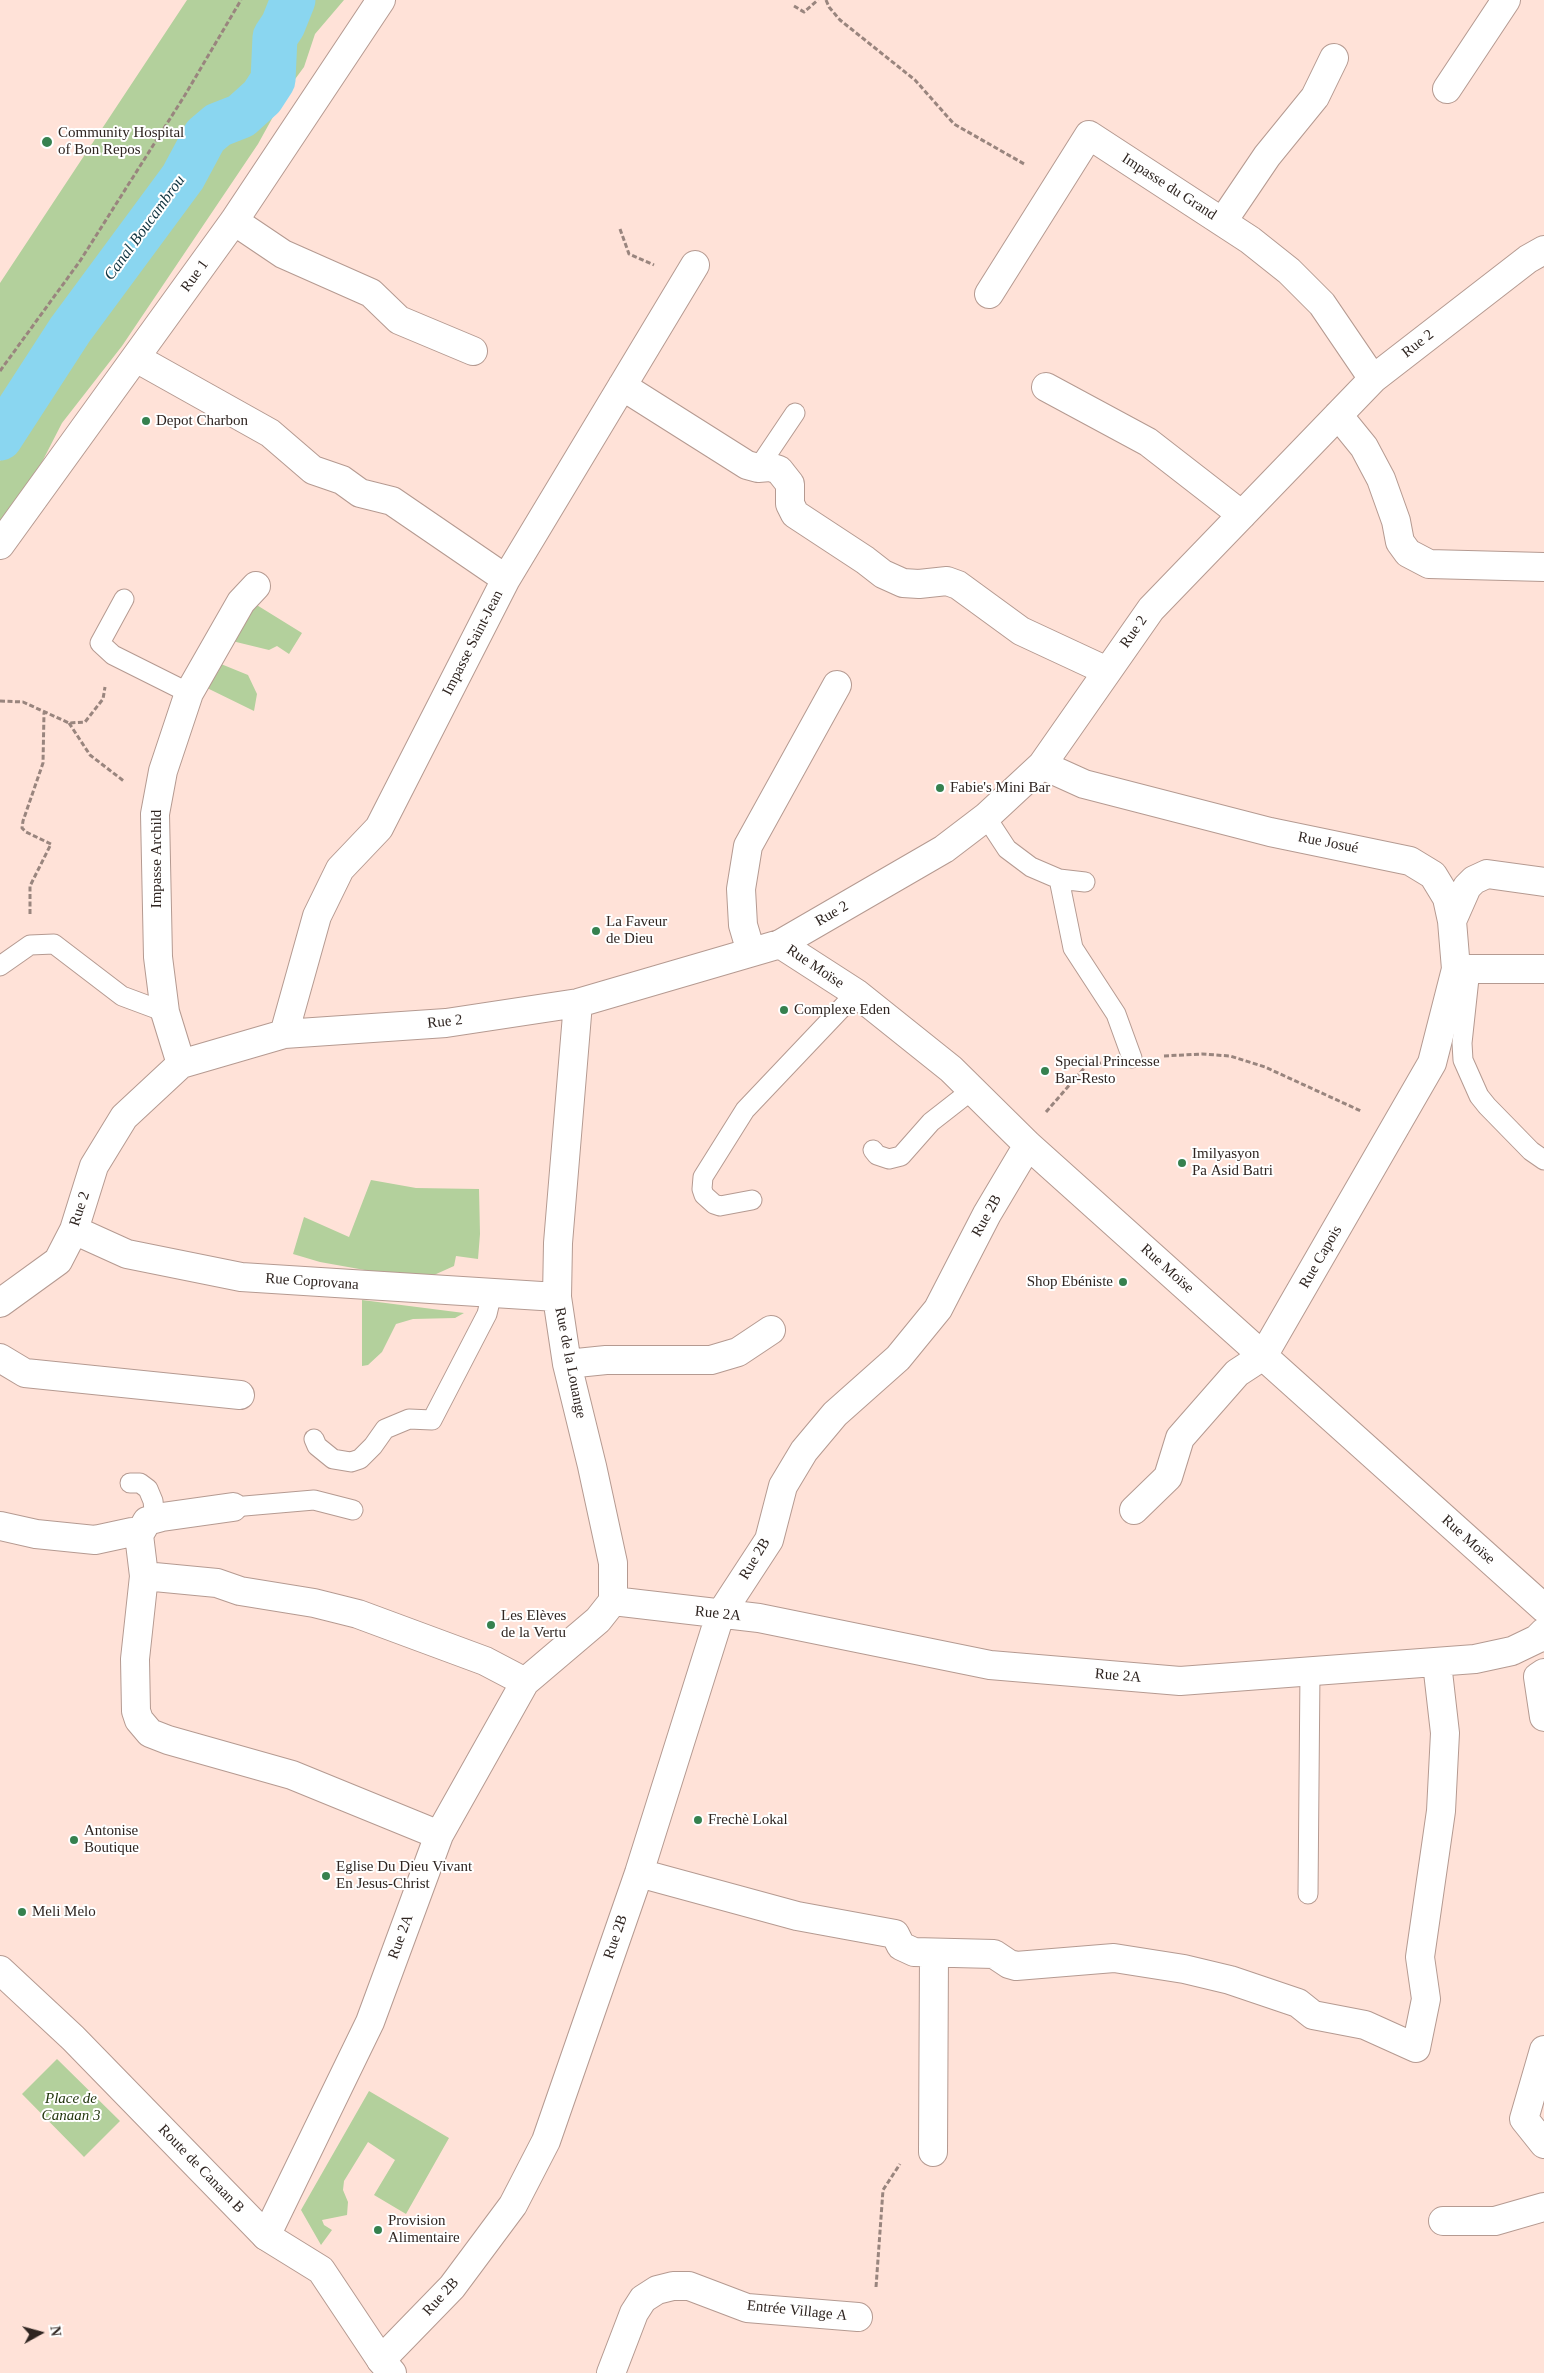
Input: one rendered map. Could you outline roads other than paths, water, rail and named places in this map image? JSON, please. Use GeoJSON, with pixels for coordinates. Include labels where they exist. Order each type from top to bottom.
{"type":"FeatureCollection","features":[{"type":"Feature","properties":{"kind":"street","name":"Rue 1"},"geometry":{"type":"LineString","coordinates":[[0,545],[234,221],[381,0]]}},
{"type":"Feature","properties":{"kind":"street"},"geometry":{"type":"LineString","coordinates":[[1447,89],[1506,0]]}},
{"type":"Feature","properties":{"kind":"street"},"geometry":{"type":"LineString","coordinates":[[1223,221],[1267,156],[1315,97],[1334,58]]}},
{"type":"Feature","properties":{"kind":"street","name":"Impasse du Grand"},"geometry":{"type":"LineString","coordinates":[[989,294],[1089,135],[1223,221],[1289,271],[1322,304],[1373,379]]}},
{"type":"Feature","properties":{"kind":"street"},"geometry":{"type":"LineString","coordinates":[[234,221],[283,254],[371,293],[399,320],[473,352]]}},
{"type":"Feature","properties":{"kind":"street","name":"Rue 2"},"geometry":{"type":"LineString","coordinates":[[0,1303],[58,1261],[74,1230],[94,1166],[124,1116],[181,1064],[284,1034],[446,1023],[578,1003],[780,944],[944,850],[986,817],[1042,765],[1151,609],[1373,379],[1528,259],[1544,250]]}},
{"type":"Feature","properties":{"kind":"street","name":"Impasse Saint-Jean"},"geometry":{"type":"LineString","coordinates":[[284,1034],[317,916],[340,869],[379,828],[506,579],[691,272]]}},
{"type":"Feature","properties":{"kind":"street"},"geometry":{"type":"LineString","coordinates":[[136,358],[270,434],[313,470],[342,480],[360,492],[392,501],[506,579]]}},
{"type":"Feature","properties":{"kind":"street"},"geometry":{"type":"LineString","coordinates":[[622,386],[747,465],[758,468],[770,466],[779,470],[790,484],[790,504],[795,514],[883,574],[903,583],[919,584],[947,581],[958,585],[1021,631],[1107,671]]}},
{"type":"Feature","properties":{"kind":"street"},"geometry":{"type":"LineString","coordinates":[[1046,387],[1148,442],[1242,515]]}},
{"type":"Feature","properties":{"kind":"street"},"geometry":{"type":"LineString","coordinates":[[1338,414],[1364,447],[1390,504],[1400,542],[1408,553],[1429,564],[1544,567]]}},
{"type":"Feature","properties":{"kind":"street","name":"Impasse Archild"},"geometry":{"type":"LineString","coordinates":[[181,1064],[165,1012],[158,957],[155,848],[156,806],[163,771],[189,694],[241,602],[256,586]]}},
{"type":"Feature","properties":{"kind":"street"},"geometry":{"type":"LineString","coordinates":[[751,952],[743,925],[741,889],[748,846],[837,685]]}},
{"type":"Feature","properties":{"kind":"street","name":"Rue Josué"},"geometry":{"type":"LineString","coordinates":[[1042,765],[1084,784],[1270,832],[1410,862],[1433,875],[1447,898],[1463,969]]}},
{"type":"Feature","properties":{"kind":"street"},"geometry":{"type":"LineString","coordinates":[[1452,921],[1467,887],[1474,880],[1488,874],[1544,882]]}},
{"type":"Feature","properties":{"kind":"street","name":"Rue Moïse"},"geometry":{"type":"LineString","coordinates":[[780,944],[856,993],[951,1069],[1028,1145],[1544,1608]]}},
{"type":"Feature","properties":{"kind":"street"},"geometry":{"type":"LineString","coordinates":[[1463,969],[1544,969]]}},
{"type":"Feature","properties":{"kind":"street","name":"Rue Capois"},"geometry":{"type":"LineString","coordinates":[[1134,1510],[1168,1477],[1180,1438],[1236,1373],[1263,1356],[1432,1063],[1463,969]]}},
{"type":"Feature","properties":{"kind":"street","name":"Rue de la Louange"},"geometry":{"type":"LineString","coordinates":[[578,1003],[558,1243],[557,1297],[567,1364],[613,1563],[613,1601]]}},
{"type":"Feature","properties":{"kind":"street","name":"Rue 2B"},"geometry":{"type":"LineString","coordinates":[[387,2367],[452,2287],[513,2205],[546,2141],[639,1873],[720,1615],[769,1540],[783,1486],[804,1452],[836,1414],[898,1358],[938,1309],[987,1214],[1028,1145]]}},
{"type":"Feature","properties":{"kind":"street","name":"Rue Coprovana"},"geometry":{"type":"LineString","coordinates":[[74,1230],[127,1254],[241,1277],[557,1297]]}},
{"type":"Feature","properties":{"kind":"street"},"geometry":{"type":"LineString","coordinates":[[567,1364],[606,1360],[710,1360],[738,1352],[771,1330]]}},
{"type":"Feature","properties":{"kind":"street"},"geometry":{"type":"LineString","coordinates":[[0,1358],[25,1373],[240,1395]]}},
{"type":"Feature","properties":{"kind":"street"},"geometry":{"type":"LineString","coordinates":[[0,1526],[36,1534],[95,1540],[233,1507]]}},
{"type":"Feature","properties":{"kind":"street"},"geometry":{"type":"LineString","coordinates":[[147,1527],[135,1659],[136,1711],[139,1720],[150,1733],[168,1740],[292,1775],[440,1835]]}},
{"type":"Feature","properties":{"kind":"street"},"geometry":{"type":"LineString","coordinates":[[144,1576],[217,1583],[240,1591],[314,1603],[358,1614],[485,1661],[525,1682]]}},
{"type":"Feature","properties":{"kind":"street","name":"Rue 2A"},"geometry":{"type":"LineString","coordinates":[[266,2236],[370,2022],[440,1835],[525,1682],[598,1620],[613,1601],[720,1615],[759,1618],[990,1665],[1180,1681],[1475,1659],[1512,1651],[1536,1639],[1544,1632]]}},
{"type":"Feature","properties":{"kind":"street"},"geometry":{"type":"LineString","coordinates":[[639,1873],[797,1916],[895,1934],[897,1940],[908,1950],[994,1954],[1009,1964],[1016,1966],[1114,1958],[1230,1980],[1298,2003],[1313,2015],[1365,2025],[1416,2048],[1426,1999],[1420,1957],[1442,1792],[1446,1734],[1437,1662]]}},
{"type":"Feature","properties":{"kind":"street"},"geometry":{"type":"LineString","coordinates":[[1544,1673],[1538,1677],[1544,1717]]}},
{"type":"Feature","properties":{"kind":"street"},"geometry":{"type":"LineString","coordinates":[[933,2152],[934,1952]]}},
{"type":"Feature","properties":{"kind":"street","name":"Route de Canaan B"},"geometry":{"type":"LineString","coordinates":[[0,1970],[73,2038],[266,2236],[320,2270],[387,2367]]}},
{"type":"Feature","properties":{"kind":"street"},"geometry":{"type":"LineString","coordinates":[[1544,2050],[1524,2118],[1544,2144]]}},
{"type":"Feature","properties":{"kind":"street"},"geometry":{"type":"LineString","coordinates":[[1443,2221],[1495,2221],[1544,2207]]}},
{"type":"Feature","properties":{"kind":"street","name":"Entrée Village A"},"geometry":{"type":"LineString","coordinates":[[611,2373],[634,2313],[643,2299],[657,2290],[673,2286],[689,2286],[747,2308],[858,2317]]}},
{"type":"Feature","properties":{"kind":"lane"},"geometry":{"type":"LineString","coordinates":[[758,468],[795,412]]}},
{"type":"Feature","properties":{"kind":"lane"},"geometry":{"type":"LineString","coordinates":[[124,599],[100,643],[113,655],[189,694]]}},
{"type":"Feature","properties":{"kind":"lane"},"geometry":{"type":"LineString","coordinates":[[986,817],[1007,849],[1031,867],[1059,879],[1085,882]]}},
{"type":"Feature","properties":{"kind":"lane"},"geometry":{"type":"LineString","coordinates":[[1059,879],[1073,948],[1116,1014],[1132,1058]]}},
{"type":"Feature","properties":{"kind":"lane"},"geometry":{"type":"LineString","coordinates":[[0,966],[30,945],[54,944],[122,996],[165,1012]]}},
{"type":"Feature","properties":{"kind":"lane"},"geometry":{"type":"LineString","coordinates":[[1463,969],[1463,1060],[1479,1096],[1512,1132],[1544,1160]]}},
{"type":"Feature","properties":{"kind":"lane"},"geometry":{"type":"LineString","coordinates":[[752,1200],[720,1206],[714,1204],[704,1196],[702,1189],[703,1177],[745,1110],[856,993]]}},
{"type":"Feature","properties":{"kind":"lane"},"geometry":{"type":"LineString","coordinates":[[874,1150],[877,1154],[889,1159],[901,1156],[931,1122],[972,1090]]}},
{"type":"Feature","properties":{"kind":"lane"},"geometry":{"type":"LineString","coordinates":[[314,1439],[317,1446],[333,1459],[351,1462],[360,1459],[373,1446],[385,1429],[409,1419],[432,1420],[487,1314],[492,1293]]}},
{"type":"Feature","properties":{"kind":"lane"},"geometry":{"type":"LineString","coordinates":[[130,1483],[140,1483],[148,1489],[153,1501],[147,1527]]}},
{"type":"Feature","properties":{"kind":"lane"},"geometry":{"type":"LineString","coordinates":[[233,1507],[314,1500],[353,1510]]}},
{"type":"Feature","properties":{"kind":"lane"},"geometry":{"type":"LineString","coordinates":[[1308,1894],[1310,1671]]}},
{"type":"Feature","properties":{"kind":"waterway","name":"Canal Boucambrou"},"geometry":{"type":"LineString","coordinates":[[0,438],[70,330],[183,177],[205,136],[218,125],[241,116],[262,97],[273,80],[275,37],[283,25],[293,0]]}},
{"type":"Feature","properties":{"kind":"place","name":"Community Hospital of Bon Repos"},"geometry":{"type":"Point","coordinates":[47,142]}},
{"type":"Feature","properties":{"kind":"place","name":"Depot Charbon"},"geometry":{"type":"Point","coordinates":[146,421]}},
{"type":"Feature","properties":{"kind":"place","name":"Fabie's Mini Bar"},"geometry":{"type":"Point","coordinates":[940,788]}},
{"type":"Feature","properties":{"kind":"place","name":"La Faveur de Dieu"},"geometry":{"type":"Point","coordinates":[596,931]}},
{"type":"Feature","properties":{"kind":"place","name":"Complexe Eden"},"geometry":{"type":"Point","coordinates":[784,1010]}},
{"type":"Feature","properties":{"kind":"place","name":"Special Princesse Bar-Resto"},"geometry":{"type":"Point","coordinates":[1045,1071]}},
{"type":"Feature","properties":{"kind":"place","name":"Imilyasyon Pa Asid Batri"},"geometry":{"type":"Point","coordinates":[1182,1163]}},
{"type":"Feature","properties":{"kind":"place","name":"Shop Ebéniste"},"geometry":{"type":"Point","coordinates":[1123,1282]}},
{"type":"Feature","properties":{"kind":"place","name":"Les Elèves de la Vertu"},"geometry":{"type":"Point","coordinates":[491,1625]}},
{"type":"Feature","properties":{"kind":"place","name":"Frechè Lokal"},"geometry":{"type":"Point","coordinates":[698,1820]}},
{"type":"Feature","properties":{"kind":"place","name":"Antonise Boutique"},"geometry":{"type":"Point","coordinates":[74,1840]}},
{"type":"Feature","properties":{"kind":"place","name":"Eglise Du Dieu Vivant En Jesus-Christ"},"geometry":{"type":"Point","coordinates":[326,1876]}},
{"type":"Feature","properties":{"kind":"place","name":"Meli Melo"},"geometry":{"type":"Point","coordinates":[22,1912]}},
{"type":"Feature","properties":{"kind":"place","name":"Provision Alimentaire"},"geometry":{"type":"Point","coordinates":[378,2230]}},
{"type":"Feature","properties":{"kind":"park label","name":"Place de Canaan 3"},"geometry":{"type":"Point","coordinates":[71,2108]}}]}
